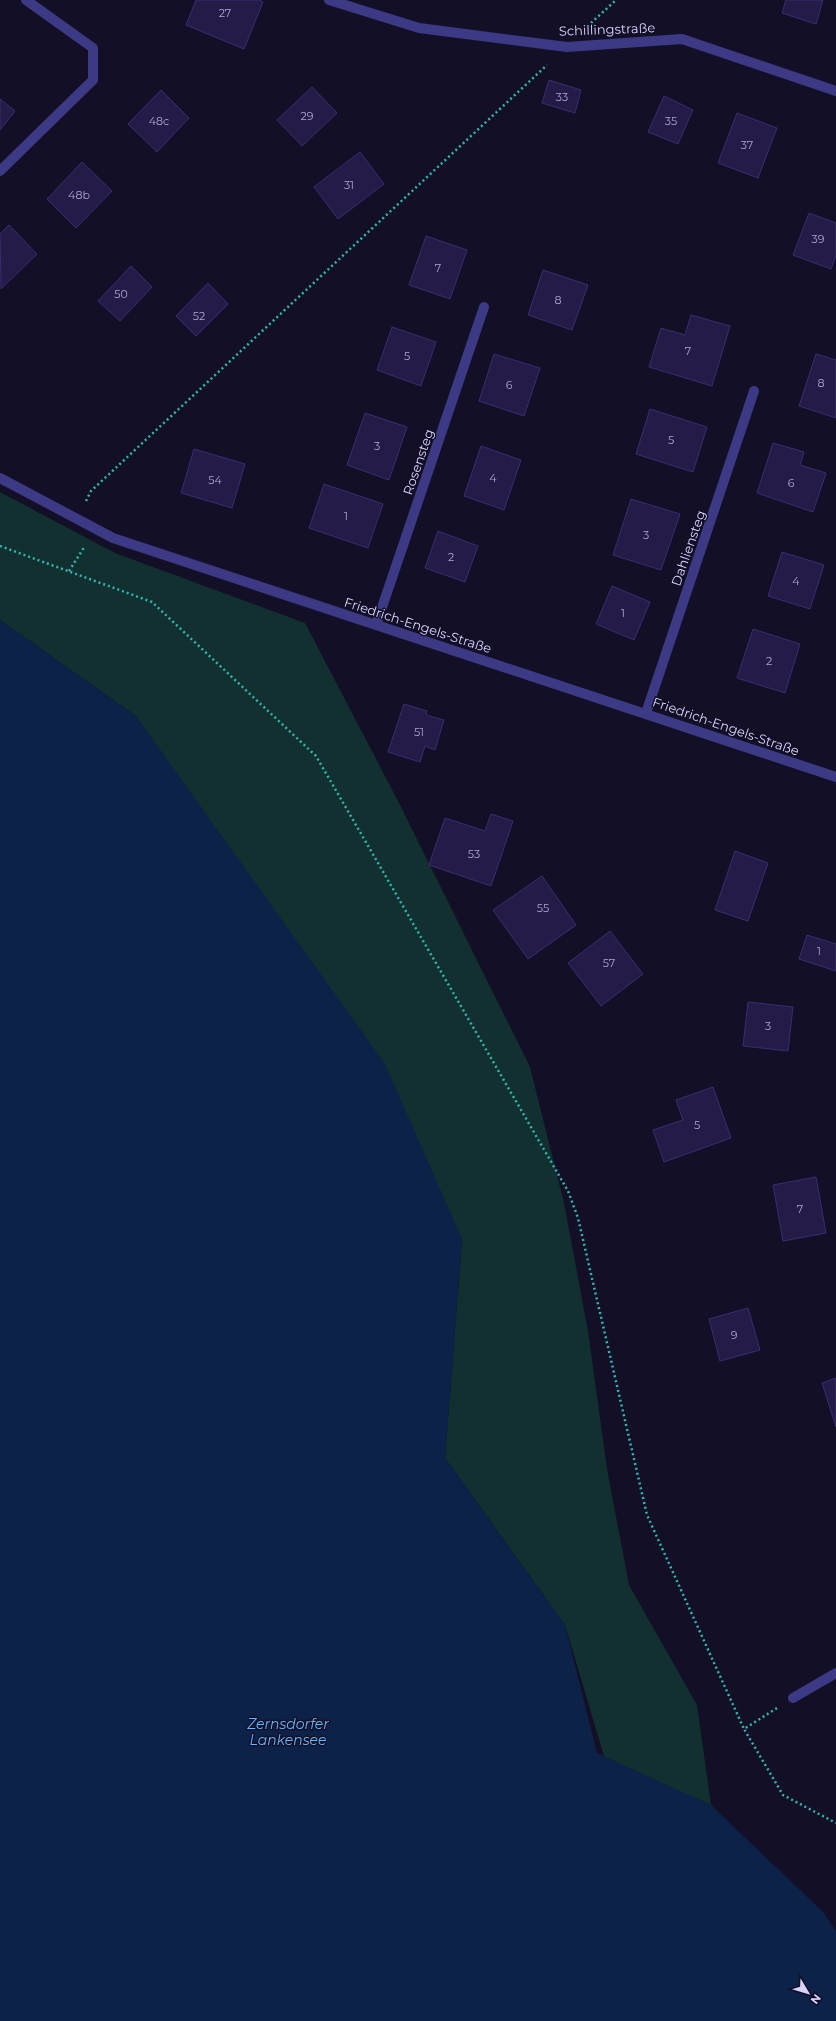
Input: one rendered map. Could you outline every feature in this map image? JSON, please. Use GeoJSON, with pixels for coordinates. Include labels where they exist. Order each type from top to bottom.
{"type":"FeatureCollection","features":[{"type":"Feature","properties":{"kind":"street"},"geometry":{"type":"LineString","coordinates":[[0,171],[93,80],[92,48],[26,0]]}},
{"type":"Feature","properties":{"kind":"street","name":"Schillingstraße"},"geometry":{"type":"LineString","coordinates":[[328,0],[419,28],[567,46],[682,39],[836,90]]}},
{"type":"Feature","properties":{"kind":"street","name":"Rosensteg"},"geometry":{"type":"LineString","coordinates":[[376,625],[484,307]]}},
{"type":"Feature","properties":{"kind":"street","name":"Dahliensteg"},"geometry":{"type":"LineString","coordinates":[[646,713],[754,391]]}},
{"type":"Feature","properties":{"kind":"street","name":"Friedrich-Engels-Straße"},"geometry":{"type":"LineString","coordinates":[[0,478],[113,538],[836,777]]}},
{"type":"Feature","properties":{"kind":"street"},"geometry":{"type":"LineString","coordinates":[[793,1698],[836,1673]]}},
{"type":"Feature","properties":{"kind":"path"},"geometry":{"type":"LineString","coordinates":[[78,520],[91,491],[616,0]]}},
{"type":"Feature","properties":{"kind":"path"},"geometry":{"type":"LineString","coordinates":[[0,546],[152,602],[316,756],[568,1191],[578,1218],[647,1515],[744,1729],[782,1795],[836,1823]]}},
{"type":"Feature","properties":{"kind":"path"},"geometry":{"type":"LineString","coordinates":[[69,571],[82,550]]}},
{"type":"Feature","properties":{"kind":"path"},"geometry":{"type":"LineString","coordinates":[[744,1729],[793,1698]]}},
{"type":"Feature","properties":{"kind":"green space"},"geometry":{"type":"Polygon","coordinates":[[[0,492],[115,553],[305,623],[398,801],[530,1067],[564,1203],[588,1331],[607,1469],[629,1585],[697,1705],[711,1805],[606,1763],[565,1625],[445,1458],[462,1239],[136,716],[0,620],[0,492]]]}},
{"type":"Feature","properties":{"kind":"water","name":"Zernsdorfer Lankensee"},"geometry":{"type":"Polygon","coordinates":[[[0,620],[136,716],[385,1064],[462,1239],[445,1458],[565,1625],[597,1753],[711,1805],[823,1912],[836,1931],[836,2021],[0,2021],[0,620]]]}},
{"type":"Feature","properties":{"kind":"building"},"geometry":{"type":"Polygon","coordinates":[[[196,0],[259,0],[263,2],[244,49],[186,25],[196,0]]]}},
{"type":"Feature","properties":{"kind":"building"},"geometry":{"type":"Polygon","coordinates":[[[786,0],[823,0],[816,24],[782,13],[786,0]]]}},
{"type":"Feature","properties":{"kind":"building"},"geometry":{"type":"Polygon","coordinates":[[[549,80],[581,90],[575,113],[542,103],[549,80]]]}},
{"type":"Feature","properties":{"kind":"building"},"geometry":{"type":"Polygon","coordinates":[[[312,87],[337,113],[302,146],[277,120],[312,87]]]}},
{"type":"Feature","properties":{"kind":"building"},"geometry":{"type":"Polygon","coordinates":[[[161,90],[189,118],[157,152],[128,124],[161,90]]]}},
{"type":"Feature","properties":{"kind":"building"},"geometry":{"type":"Polygon","coordinates":[[[664,96],[693,110],[678,144],[648,132],[664,96]]]}},
{"type":"Feature","properties":{"kind":"building"},"geometry":{"type":"Polygon","coordinates":[[[0,99],[15,111],[0,130],[0,99]]]}},
{"type":"Feature","properties":{"kind":"building"},"geometry":{"type":"Polygon","coordinates":[[[737,113],[777,128],[758,178],[718,163],[737,113]]]}},
{"type":"Feature","properties":{"kind":"building"},"geometry":{"type":"Polygon","coordinates":[[[360,152],[384,184],[338,219],[314,187],[360,152]]]}},
{"type":"Feature","properties":{"kind":"building"},"geometry":{"type":"Polygon","coordinates":[[[82,162],[112,191],[76,228],[47,199],[82,162]]]}},
{"type":"Feature","properties":{"kind":"building"},"geometry":{"type":"Polygon","coordinates":[[[809,213],[836,223],[836,255],[831,269],[793,255],[809,213]]]}},
{"type":"Feature","properties":{"kind":"building"},"geometry":{"type":"Polygon","coordinates":[[[9,225],[37,254],[1,289],[0,234],[9,225]]]}},
{"type":"Feature","properties":{"kind":"building"},"geometry":{"type":"Polygon","coordinates":[[[426,236],[467,250],[450,299],[409,285],[426,236]]]}},
{"type":"Feature","properties":{"kind":"building"},"geometry":{"type":"Polygon","coordinates":[[[131,266],[152,287],[120,321],[98,301],[131,266]]]}},
{"type":"Feature","properties":{"kind":"building"},"geometry":{"type":"Polygon","coordinates":[[[543,270],[588,285],[572,330],[528,315],[543,270]]]}},
{"type":"Feature","properties":{"kind":"building"},"geometry":{"type":"Polygon","coordinates":[[[208,283],[228,304],[196,336],[176,316],[208,283]]]}},
{"type":"Feature","properties":{"kind":"building"},"geometry":{"type":"Polygon","coordinates":[[[691,315],[730,326],[712,386],[649,367],[661,328],[685,335],[691,315]]]}},
{"type":"Feature","properties":{"kind":"building"},"geometry":{"type":"Polygon","coordinates":[[[392,327],[436,342],[421,386],[377,370],[392,327]]]}},
{"type":"Feature","properties":{"kind":"building"},"geometry":{"type":"Polygon","coordinates":[[[494,354],[540,368],[524,416],[479,401],[494,354]]]}},
{"type":"Feature","properties":{"kind":"building"},"geometry":{"type":"Polygon","coordinates":[[[816,354],[836,360],[836,418],[799,406],[816,354]]]}},
{"type":"Feature","properties":{"kind":"building"},"geometry":{"type":"Polygon","coordinates":[[[650,409],[707,427],[693,472],[636,454],[650,409]]]}},
{"type":"Feature","properties":{"kind":"building"},"geometry":{"type":"Polygon","coordinates":[[[365,413],[407,427],[389,480],[347,465],[365,413]]]}},
{"type":"Feature","properties":{"kind":"building"},"geometry":{"type":"Polygon","coordinates":[[[773,443],[804,452],[800,465],[826,473],[813,512],[757,493],[773,443]]]}},
{"type":"Feature","properties":{"kind":"building"},"geometry":{"type":"Polygon","coordinates":[[[481,446],[521,460],[504,510],[464,496],[481,446]]]}},
{"type":"Feature","properties":{"kind":"building"},"geometry":{"type":"Polygon","coordinates":[[[194,449],[245,464],[232,508],[181,493],[194,449]]]}},
{"type":"Feature","properties":{"kind":"building"},"geometry":{"type":"Polygon","coordinates":[[[324,484],[383,504],[368,548],[309,528],[324,484]]]}},
{"type":"Feature","properties":{"kind":"building"},"geometry":{"type":"Polygon","coordinates":[[[631,499],[680,514],[661,570],[613,555],[631,499]]]}},
{"type":"Feature","properties":{"kind":"building"},"geometry":{"type":"Polygon","coordinates":[[[438,531],[478,546],[465,582],[425,568],[438,531]]]}},
{"type":"Feature","properties":{"kind":"building"},"geometry":{"type":"Polygon","coordinates":[[[782,552],[824,565],[810,609],[768,596],[782,552]]]}},
{"type":"Feature","properties":{"kind":"building"},"geometry":{"type":"Polygon","coordinates":[[[612,586],[650,602],[634,640],[596,624],[612,586]]]}},
{"type":"Feature","properties":{"kind":"building"},"geometry":{"type":"Polygon","coordinates":[[[753,629],[800,644],[785,693],[737,678],[753,629]]]}},
{"type":"Feature","properties":{"kind":"building"},"geometry":{"type":"Polygon","coordinates":[[[404,704],[427,711],[426,715],[444,720],[435,750],[425,746],[420,762],[388,752],[404,704]]]}},
{"type":"Feature","properties":{"kind":"building"},"geometry":{"type":"Polygon","coordinates":[[[491,814],[513,821],[491,886],[429,865],[445,818],[485,831],[491,814]]]}},
{"type":"Feature","properties":{"kind":"building"},"geometry":{"type":"Polygon","coordinates":[[[735,851],[768,863],[748,921],[715,910],[735,851]]]}},
{"type":"Feature","properties":{"kind":"building"},"geometry":{"type":"Polygon","coordinates":[[[542,876],[576,925],[528,959],[493,910],[542,876]]]}},
{"type":"Feature","properties":{"kind":"building"},"geometry":{"type":"Polygon","coordinates":[[[610,931],[643,974],[601,1006],[568,963],[610,931]]]}},
{"type":"Feature","properties":{"kind":"building"},"geometry":{"type":"Polygon","coordinates":[[[807,935],[836,944],[836,971],[799,959],[807,935]]]}},
{"type":"Feature","properties":{"kind":"building"},"geometry":{"type":"Polygon","coordinates":[[[748,1002],[793,1007],[788,1051],[743,1046],[748,1002]]]}},
{"type":"Feature","properties":{"kind":"building"},"geometry":{"type":"Polygon","coordinates":[[[713,1087],[731,1138],[664,1162],[653,1130],[683,1120],[676,1100],[713,1087]]]}},
{"type":"Feature","properties":{"kind":"building"},"geometry":{"type":"Polygon","coordinates":[[[816,1177],[826,1233],[783,1241],[773,1185],[816,1177]]]}},
{"type":"Feature","properties":{"kind":"building"},"geometry":{"type":"Polygon","coordinates":[[[748,1308],[760,1350],[720,1361],[709,1319],[748,1308]]]}},
{"type":"Feature","properties":{"kind":"building"},"geometry":{"type":"Polygon","coordinates":[[[836,1378],[836,1427],[822,1383],[836,1378]]]}}]}
